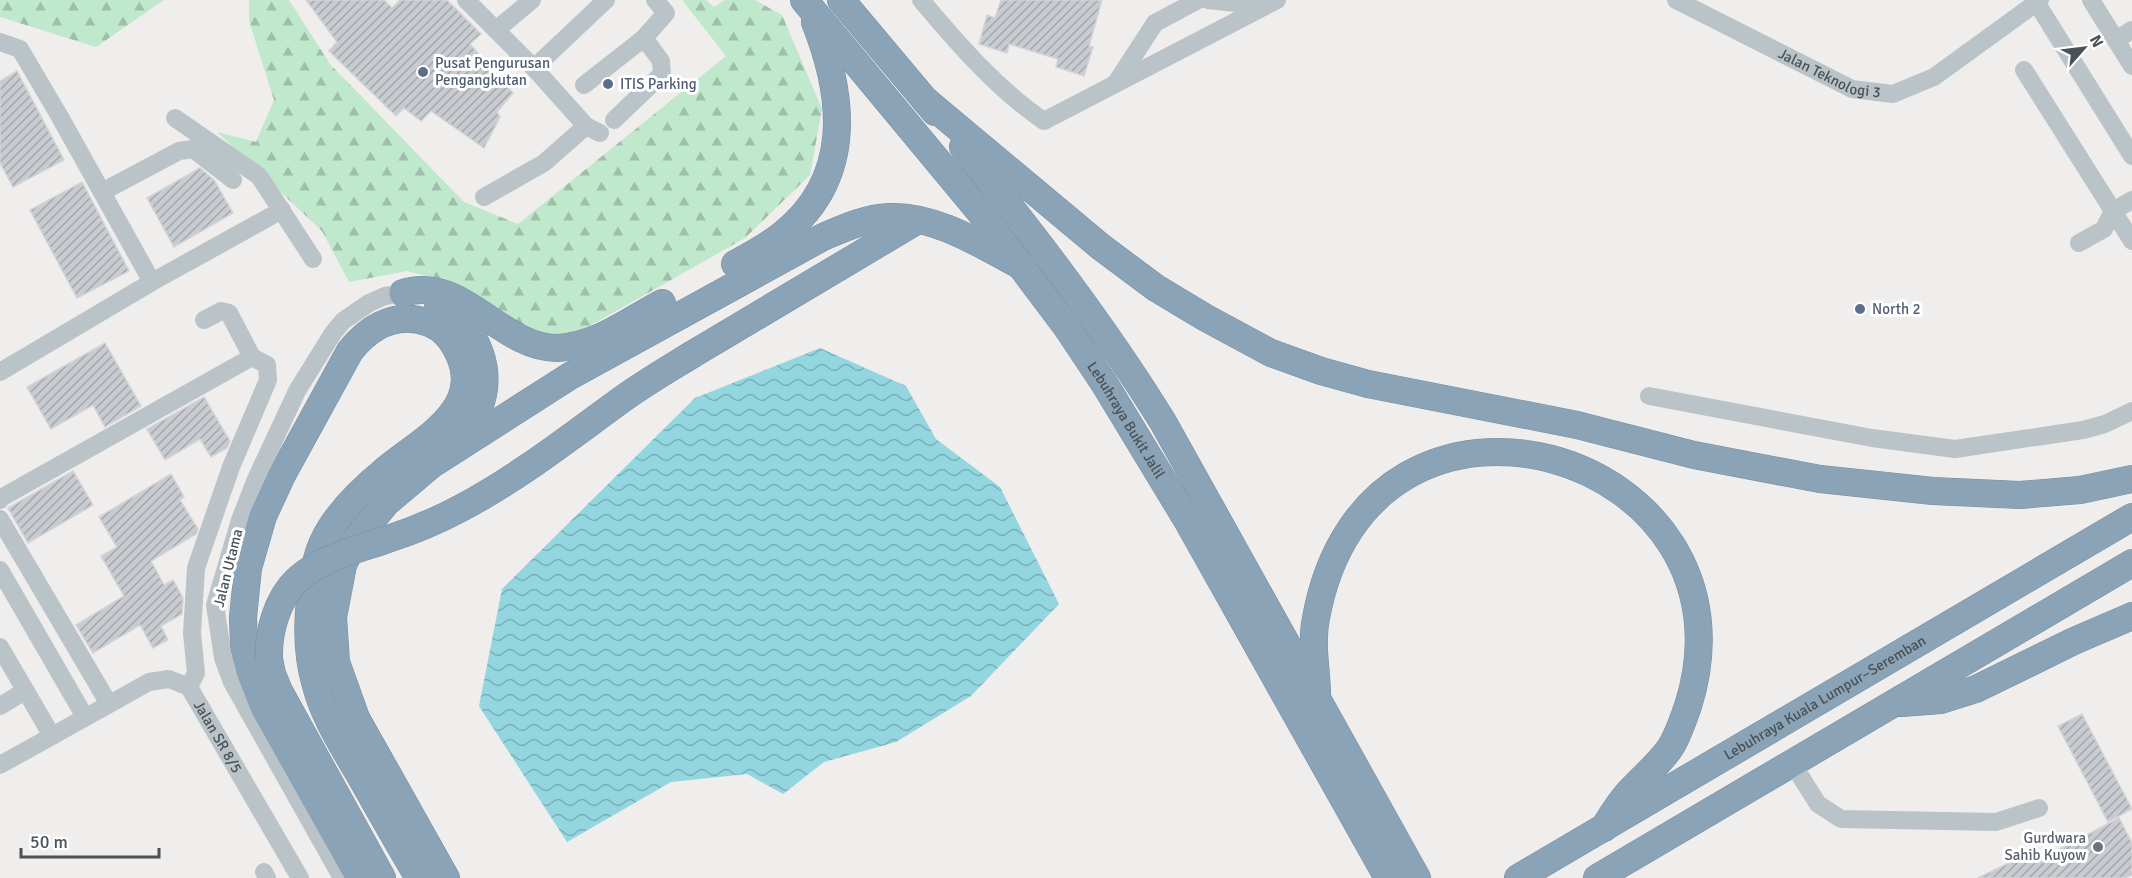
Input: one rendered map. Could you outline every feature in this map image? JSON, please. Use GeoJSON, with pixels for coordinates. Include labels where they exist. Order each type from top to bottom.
{"type":"FeatureCollection","features":[{"type":"Feature","properties":{"kind":"highway","name":"Lebuhraya Bukit Jalil"},"geometry":{"type":"LineString","coordinates":[[841,0],[925,100],[1046,251],[1130,369],[1168,432],[1317,698],[1400,873]]}},
{"type":"Feature","properties":{"kind":"highway","name":"Lebuhraya Bukit Jalil"},"geometry":{"type":"LineString","coordinates":[[806,2],[980,212],[1066,326],[1137,435],[1400,873]]}},
{"type":"Feature","properties":{"kind":"highway"},"geometry":{"type":"LineString","coordinates":[[402,293],[420,290],[446,294],[519,338],[543,346],[569,346],[597,338],[749,256],[782,235],[803,214],[824,182],[838,134],[836,92],[823,43],[806,2]]}},
{"type":"Feature","properties":{"kind":"highway"},"geometry":{"type":"LineString","coordinates":[[925,100],[1101,247],[1156,288],[1271,353],[1321,371],[1368,384],[1576,424],[1694,455],[1820,480],[1933,491],[2020,495],[2080,490],[2132,479]]}},
{"type":"Feature","properties":{"kind":"highway"},"geometry":{"type":"LineString","coordinates":[[431,465],[577,372],[823,237],[852,225],[891,217],[918,220],[964,237],[1023,267]]}},
{"type":"Feature","properties":{"kind":"highway"},"geometry":{"type":"LineString","coordinates":[[382,878],[279,691],[272,674],[268,642],[277,612],[288,590],[308,572],[326,561],[436,520],[490,493],[550,454],[645,383],[918,220]]}},
{"type":"Feature","properties":{"kind":"highway"},"geometry":{"type":"LineString","coordinates":[[402,293],[430,299],[445,307],[468,328],[476,343],[484,368],[482,400],[471,422],[431,465],[386,503],[354,542],[343,565],[333,617],[336,662],[356,718],[446,878]]}},
{"type":"Feature","properties":{"kind":"highway"},"geometry":{"type":"LineString","coordinates":[[360,878],[264,707],[250,671],[244,646],[245,585],[253,548],[271,497],[346,357],[366,333],[384,323],[402,318],[425,321],[449,335],[465,374],[462,397],[448,420],[385,470],[351,501],[324,540],[312,580],[309,605],[309,644],[314,681],[326,713],[419,878]]}},
{"type":"Feature","properties":{"kind":"highway"},"geometry":{"type":"LineString","coordinates":[[1317,698],[1314,660],[1315,620],[1323,590],[1335,556],[1351,527],[1371,503],[1388,488],[1433,463],[1478,451],[1513,451],[1585,471],[1630,498],[1658,525],[1687,574],[1694,592],[1699,627],[1700,648],[1692,690],[1672,746],[1662,760],[1618,805],[1604,828]]}},
{"type":"Feature","properties":{"kind":"highway","name":"Lebuhraya Kuala Lumpur–Seremban"},"geometry":{"type":"LineString","coordinates":[[1518,878],[2132,517]]}},
{"type":"Feature","properties":{"kind":"highway"},"geometry":{"type":"LineString","coordinates":[[1597,878],[2132,564]]}},
{"type":"Feature","properties":{"kind":"highway"},"geometry":{"type":"LineString","coordinates":[[1895,704],[1941,700],[1976,689],[2074,641],[2132,616]]}},
{"type":"Feature","properties":{"kind":"street"},"geometry":{"type":"LineString","coordinates":[[466,0],[593,129],[544,163],[484,197]]}},
{"type":"Feature","properties":{"kind":"street"},"geometry":{"type":"LineString","coordinates":[[496,30],[532,0]]}},
{"type":"Feature","properties":{"kind":"street"},"geometry":{"type":"LineString","coordinates":[[534,68],[606,0]]}},
{"type":"Feature","properties":{"kind":"street"},"geometry":{"type":"LineString","coordinates":[[584,85],[644,38],[666,13],[655,0]]}},
{"type":"Feature","properties":{"kind":"street"},"geometry":{"type":"LineString","coordinates":[[1115,84],[1155,22],[1198,0]]}},
{"type":"Feature","properties":{"kind":"street"},"geometry":{"type":"LineString","coordinates":[[1208,0],[1271,3]]}},
{"type":"Feature","properties":{"kind":"street","name":"Jalan Teknologi 3"},"geometry":{"type":"LineString","coordinates":[[1676,0],[1852,88],[1893,94],[1934,77],[2038,1]]}},
{"type":"Feature","properties":{"kind":"street"},"geometry":{"type":"LineString","coordinates":[[2091,0],[2132,66]]}},
{"type":"Feature","properties":{"kind":"street"},"geometry":{"type":"LineString","coordinates":[[924,1],[998,84],[1022,106],[1044,121],[1271,3]]}},
{"type":"Feature","properties":{"kind":"street"},"geometry":{"type":"LineString","coordinates":[[2038,1],[2132,156]]}},
{"type":"Feature","properties":{"kind":"street"},"geometry":{"type":"LineString","coordinates":[[2116,40],[2132,30]]}},
{"type":"Feature","properties":{"kind":"street"},"geometry":{"type":"LineString","coordinates":[[614,120],[662,74],[661,61],[644,38]]}},
{"type":"Feature","properties":{"kind":"street"},"geometry":{"type":"LineString","coordinates":[[0,42],[20,49],[152,282]]}},
{"type":"Feature","properties":{"kind":"street"},"geometry":{"type":"LineString","coordinates":[[2024,70],[2130,234]]}},
{"type":"Feature","properties":{"kind":"street"},"geometry":{"type":"LineString","coordinates":[[175,118],[259,176],[313,259]]}},
{"type":"Feature","properties":{"kind":"street"},"geometry":{"type":"LineString","coordinates":[[102,192],[179,151],[193,148],[233,180]]}},
{"type":"Feature","properties":{"kind":"street"},"geometry":{"type":"LineString","coordinates":[[2079,243],[2104,229],[2113,211],[2132,200]]}},
{"type":"Feature","properties":{"kind":"street"},"geometry":{"type":"LineString","coordinates":[[0,372],[152,282],[282,210]]}},
{"type":"Feature","properties":{"kind":"street"},"geometry":{"type":"LineString","coordinates":[[2104,229],[2130,234]]}},
{"type":"Feature","properties":{"kind":"street","name":"Jalan Utama"},"geometry":{"type":"LineString","coordinates":[[342,878],[232,682],[223,658],[215,605],[240,520],[297,391],[343,321],[369,303],[385,296],[402,293]]}},
{"type":"Feature","properties":{"kind":"street"},"geometry":{"type":"LineString","coordinates":[[189,687],[196,673],[192,633],[196,568],[231,467],[268,380],[267,365],[252,357],[229,313],[221,311],[204,320]]}},
{"type":"Feature","properties":{"kind":"street"},"geometry":{"type":"LineString","coordinates":[[0,500],[252,357]]}},
{"type":"Feature","properties":{"kind":"street"},"geometry":{"type":"LineString","coordinates":[[1649,396],[1872,438],[1955,449],[2083,430],[2105,424],[2132,411]]}},
{"type":"Feature","properties":{"kind":"street"},"geometry":{"type":"LineString","coordinates":[[0,519],[109,704]]}},
{"type":"Feature","properties":{"kind":"street"},"geometry":{"type":"LineString","coordinates":[[0,570],[85,717]]}},
{"type":"Feature","properties":{"kind":"street"},"geometry":{"type":"LineString","coordinates":[[0,647],[52,736]]}},
{"type":"Feature","properties":{"kind":"street","name":"Jalan SR 8/5"},"geometry":{"type":"LineString","coordinates":[[0,765],[148,682],[169,678],[189,687],[300,878]]}},
{"type":"Feature","properties":{"kind":"street"},"geometry":{"type":"LineString","coordinates":[[0,706],[25,691]]}},
{"type":"Feature","properties":{"kind":"street"},"geometry":{"type":"LineString","coordinates":[[1792,763],[1818,804],[1841,819],[1996,822],[2039,808]]}},
{"type":"Feature","properties":{"kind":"green space"},"geometry":{"type":"Polygon","coordinates":[[[0,0],[164,0],[96,47],[0,17],[0,0]]]}},
{"type":"Feature","properties":{"kind":"green space"},"geometry":{"type":"Polygon","coordinates":[[[249,0],[289,0],[330,64],[464,202],[518,224],[726,56],[682,0],[706,0],[714,7],[725,0],[755,0],[782,15],[822,109],[810,175],[745,238],[572,336],[524,330],[457,284],[407,271],[349,282],[322,231],[217,132],[256,142],[274,100],[249,21],[249,0]]]}},
{"type":"Feature","properties":{"kind":"water"},"geometry":{"type":"Polygon","coordinates":[[[820,348],[906,386],[936,439],[1000,487],[1059,604],[971,696],[896,742],[824,762],[783,794],[747,774],[671,782],[567,842],[479,706],[502,589],[695,398],[820,348]]]}},
{"type":"Feature","properties":{"kind":"building","name":"Pusat Pengurusan Pengangkutan"},"geometry":{"type":"Polygon","coordinates":[[[306,0],[384,0],[392,8],[400,0],[447,0],[481,34],[470,44],[513,93],[497,112],[500,117],[484,148],[431,111],[421,121],[404,108],[396,116],[329,51],[337,42],[306,0]]]}},
{"type":"Feature","properties":{"kind":"building"},"geometry":{"type":"Polygon","coordinates":[[[1001,0],[1102,0],[1089,46],[1093,47],[1084,76],[1056,67],[1058,59],[1009,44],[1007,53],[979,44],[987,15],[995,18],[1001,0]]]}},
{"type":"Feature","properties":{"kind":"building"},"geometry":{"type":"Polygon","coordinates":[[[17,71],[64,160],[13,187],[0,163],[0,81],[17,71]]]}},
{"type":"Feature","properties":{"kind":"building"},"geometry":{"type":"Polygon","coordinates":[[[200,168],[214,180],[233,213],[174,247],[147,198],[200,168]]]}},
{"type":"Feature","properties":{"kind":"building"},"geometry":{"type":"Polygon","coordinates":[[[82,182],[129,271],[77,298],[30,210],[82,182]]]}},
{"type":"Feature","properties":{"kind":"building"},"geometry":{"type":"Polygon","coordinates":[[[105,343],[141,406],[105,427],[93,405],[51,429],[27,387],[105,343]]]}},
{"type":"Feature","properties":{"kind":"building"},"geometry":{"type":"Polygon","coordinates":[[[204,397],[230,441],[227,448],[211,457],[200,439],[165,460],[147,429],[204,397]]]}},
{"type":"Feature","properties":{"kind":"building"},"geometry":{"type":"Polygon","coordinates":[[[73,471],[93,505],[28,543],[8,508],[73,471]]]}},
{"type":"Feature","properties":{"kind":"building"},"geometry":{"type":"Polygon","coordinates":[[[171,474],[184,497],[180,500],[198,529],[196,534],[151,561],[164,585],[173,580],[183,598],[182,614],[161,626],[168,640],[153,648],[140,625],[93,653],[76,625],[124,596],[101,556],[117,547],[99,517],[171,474]]]}},
{"type":"Feature","properties":{"kind":"building"},"geometry":{"type":"Polygon","coordinates":[[[2082,714],[2132,809],[2108,822],[2058,726],[2082,714]]]}},
{"type":"Feature","properties":{"kind":"building","name":"Gurdwara Sahib Kuyow"},"geometry":{"type":"Polygon","coordinates":[[[2119,818],[2132,843],[2132,875],[2126,878],[1978,878],[2033,851],[2037,861],[2119,818]]]}},
{"type":"Feature","properties":{"kind":"place","name":"Pusat Pengurusan Pengangkutan"},"geometry":{"type":"Point","coordinates":[423,72]}},
{"type":"Feature","properties":{"kind":"place","name":"ITIS Parking"},"geometry":{"type":"Point","coordinates":[608,84]}},
{"type":"Feature","properties":{"kind":"place","name":"North 2"},"geometry":{"type":"Point","coordinates":[1860,309]}},
{"type":"Feature","properties":{"kind":"place","name":"Gurdwara Sahib Kuyow"},"geometry":{"type":"Point","coordinates":[2098,847]}}]}
